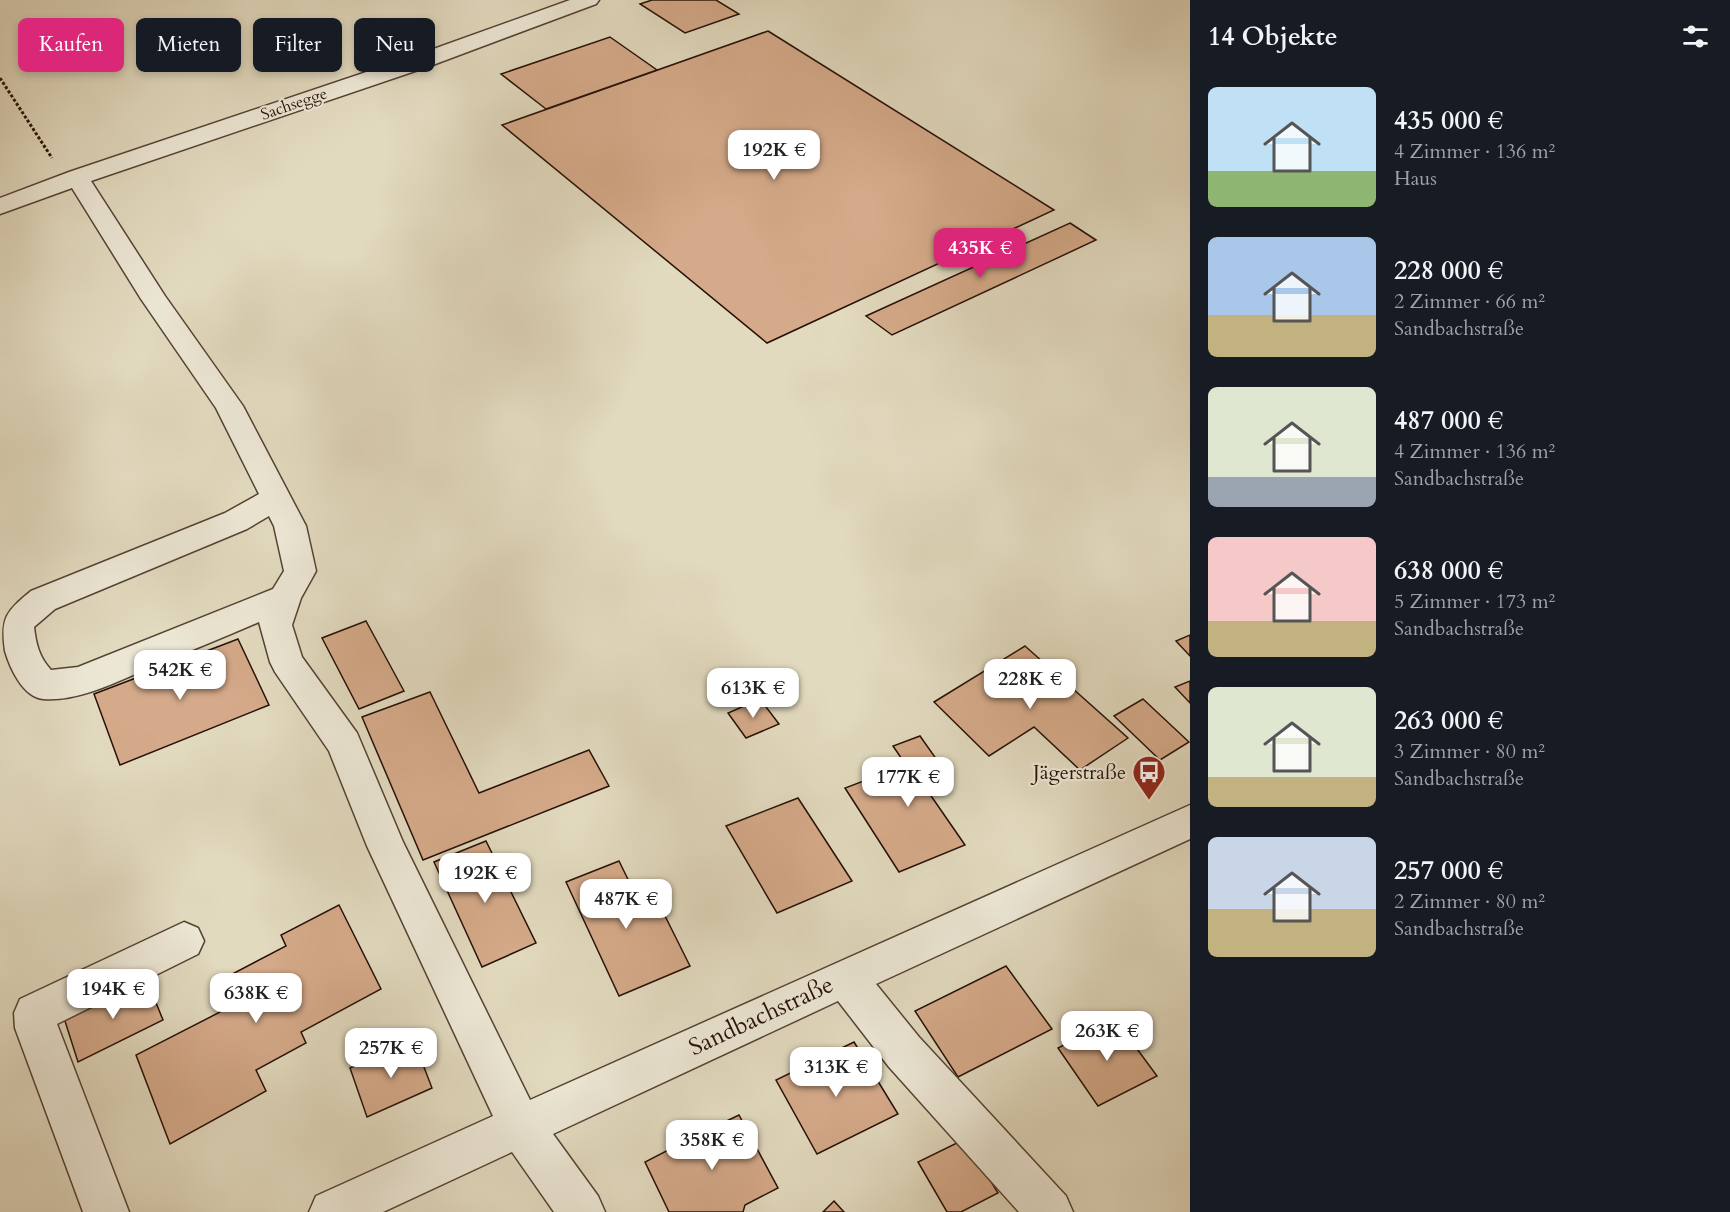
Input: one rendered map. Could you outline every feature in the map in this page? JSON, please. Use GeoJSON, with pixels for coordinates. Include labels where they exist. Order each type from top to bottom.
{"type":"FeatureCollection","features":[{"type":"Feature","properties":{"kind":"street","name":"Sachsegge"},"geometry":{"type":"LineString","coordinates":[[0,207],[72,179],[422,61],[589,0]]}},
{"type":"Feature","properties":{"kind":"street"},"geometry":{"type":"LineString","coordinates":[[72,179],[229,406],[277,498],[290,526],[300,571],[285,598],[275,625],[287,662],[344,744],[386,846],[520,1126],[582,1212]]}},
{"type":"Feature","properties":{"kind":"street"},"geometry":{"type":"LineString","coordinates":[[277,498],[236,521],[43,600],[17,622],[19,644],[27,669],[43,685],[81,681],[285,598]]}},
{"type":"Feature","properties":{"kind":"street","name":"Sandbachstraße"},"geometry":{"type":"LineString","coordinates":[[332,1212],[1190,821]]}},
{"type":"Feature","properties":{"kind":"street"},"geometry":{"type":"LineString","coordinates":[[106,1212],[36,1028],[35,1013],[184,941]]}},
{"type":"Feature","properties":{"kind":"street"},"geometry":{"type":"LineString","coordinates":[[845,978],[904,1052],[1050,1212]]}},
{"type":"Feature","properties":{"kind":"path"},"geometry":{"type":"LineString","coordinates":[[0,78],[72,179]]}},
{"type":"Feature","properties":{"kind":"building"},"geometry":{"type":"Polygon","coordinates":[[[652,0],[716,0],[739,14],[685,33],[640,4],[652,0]]]}},
{"type":"Feature","properties":{"kind":"building"},"geometry":{"type":"Polygon","coordinates":[[[768,31],[1054,210],[767,343],[502,125],[768,31]]]}},
{"type":"Feature","properties":{"kind":"building"},"geometry":{"type":"Polygon","coordinates":[[[610,37],[657,70],[546,109],[501,74],[610,37]]]}},
{"type":"Feature","properties":{"kind":"building"},"geometry":{"type":"Polygon","coordinates":[[[1070,223],[1096,240],[892,335],[866,316],[1070,223]]]}},
{"type":"Feature","properties":{"kind":"building"},"geometry":{"type":"Polygon","coordinates":[[[366,621],[404,691],[359,709],[322,638],[366,621]]]}},
{"type":"Feature","properties":{"kind":"building"},"geometry":{"type":"Polygon","coordinates":[[[1190,635],[1190,656],[1176,641],[1190,635]]]}},
{"type":"Feature","properties":{"kind":"building"},"geometry":{"type":"Polygon","coordinates":[[[238,639],[269,705],[120,765],[94,694],[238,639]]]}},
{"type":"Feature","properties":{"kind":"building"},"geometry":{"type":"Polygon","coordinates":[[[1025,646],[1128,738],[1080,770],[1034,727],[989,756],[934,702],[1025,646]]]}},
{"type":"Feature","properties":{"kind":"building"},"geometry":{"type":"Polygon","coordinates":[[[1190,681],[1190,703],[1175,687],[1190,681]]]}},
{"type":"Feature","properties":{"kind":"building"},"geometry":{"type":"Polygon","coordinates":[[[430,692],[479,793],[589,750],[609,786],[423,860],[362,717],[430,692]]]}},
{"type":"Feature","properties":{"kind":"building"},"geometry":{"type":"Polygon","coordinates":[[[760,699],[779,724],[746,738],[728,713],[760,699]]]}},
{"type":"Feature","properties":{"kind":"building"},"geometry":{"type":"Polygon","coordinates":[[[1143,699],[1189,742],[1160,760],[1114,716],[1143,699]]]}},
{"type":"Feature","properties":{"kind":"building"},"geometry":{"type":"Polygon","coordinates":[[[920,736],[951,780],[927,790],[965,845],[899,872],[845,788],[906,765],[893,746],[920,736]]]}},
{"type":"Feature","properties":{"kind":"building"},"geometry":{"type":"Polygon","coordinates":[[[798,798],[852,881],[777,913],[726,826],[798,798]]]}},
{"type":"Feature","properties":{"kind":"building"},"geometry":{"type":"Polygon","coordinates":[[[486,841],[536,943],[482,967],[434,862],[486,841]]]}},
{"type":"Feature","properties":{"kind":"building"},"geometry":{"type":"Polygon","coordinates":[[[619,861],[646,916],[662,910],[690,966],[619,996],[566,882],[619,861]]]}},
{"type":"Feature","properties":{"kind":"building"},"geometry":{"type":"Polygon","coordinates":[[[339,905],[381,989],[301,1032],[306,1043],[256,1070],[266,1091],[170,1144],[136,1055],[224,1010],[213,984],[286,946],[281,935],[339,905]]]}},
{"type":"Feature","properties":{"kind":"building"},"geometry":{"type":"Polygon","coordinates":[[[1006,966],[1052,1029],[958,1077],[915,1011],[1006,966]]]}},
{"type":"Feature","properties":{"kind":"building"},"geometry":{"type":"Polygon","coordinates":[[[146,978],[163,1020],[78,1062],[64,1018],[146,978]]]}},
{"type":"Feature","properties":{"kind":"building"},"geometry":{"type":"Polygon","coordinates":[[[1115,1019],[1157,1076],[1098,1106],[1058,1048],[1115,1019]]]}},
{"type":"Feature","properties":{"kind":"building"},"geometry":{"type":"Polygon","coordinates":[[[414,1041],[432,1088],[367,1117],[350,1068],[414,1041]]]}},
{"type":"Feature","properties":{"kind":"building"},"geometry":{"type":"Polygon","coordinates":[[[854,1042],[898,1114],[817,1154],[776,1080],[854,1042]]]}},
{"type":"Feature","properties":{"kind":"building"},"geometry":{"type":"Polygon","coordinates":[[[739,1115],[778,1188],[745,1205],[743,1212],[669,1212],[645,1162],[682,1143],[687,1125],[706,1131],[739,1115]]]}},
{"type":"Feature","properties":{"kind":"building"},"geometry":{"type":"Polygon","coordinates":[[[965,1139],[998,1193],[961,1212],[947,1212],[918,1162],[965,1139]]]}},
{"type":"Feature","properties":{"kind":"building"},"geometry":{"type":"Polygon","coordinates":[[[834,1201],[844,1212],[823,1212],[834,1201]]]}},
{"type":"Feature","properties":{"kind":"place","name":"Jägerstraße"},"geometry":{"type":"Point","coordinates":[1149,801]}}]}
